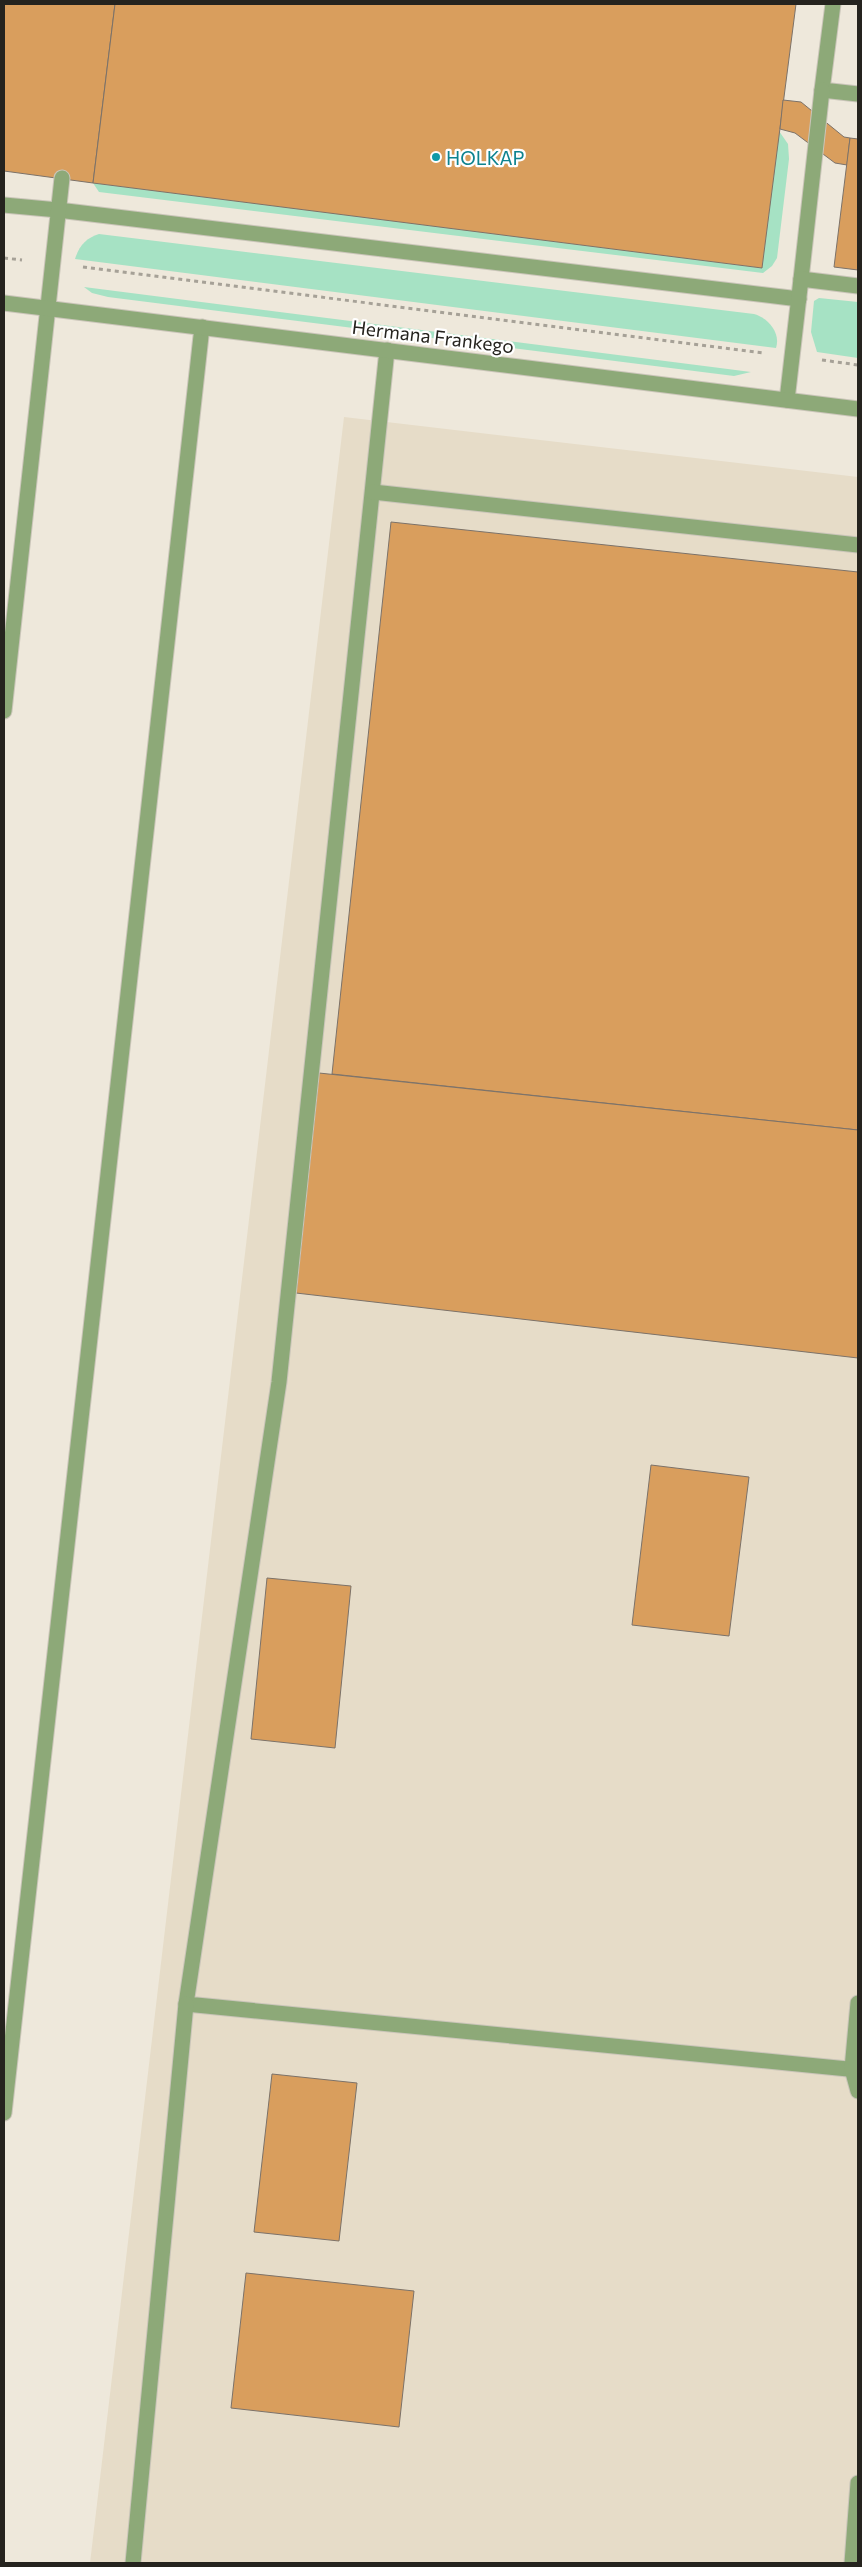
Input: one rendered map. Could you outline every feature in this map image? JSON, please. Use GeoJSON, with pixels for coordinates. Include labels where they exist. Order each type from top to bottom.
{"type":"FeatureCollection","features":[{"type":"Feature","properties":{"kind":"street"},"geometry":{"type":"LineString","coordinates":[[786,400],[833,4]]}},
{"type":"Feature","properties":{"kind":"street"},"geometry":{"type":"LineString","coordinates":[[822,90],[858,94]]}},
{"type":"Feature","properties":{"kind":"street"},"geometry":{"type":"LineString","coordinates":[[4,711],[46,308],[62,178]]}},
{"type":"Feature","properties":{"kind":"street"},"geometry":{"type":"LineString","coordinates":[[4,206],[58,210],[798,299]]}},
{"type":"Feature","properties":{"kind":"street"},"geometry":{"type":"LineString","coordinates":[[801,279],[858,286]]}},
{"type":"Feature","properties":{"kind":"street","name":"Hermana Frankego"},"geometry":{"type":"LineString","coordinates":[[4,303],[858,409]]}},
{"type":"Feature","properties":{"kind":"street"},"geometry":{"type":"LineString","coordinates":[[4,2113],[202,327]]}},
{"type":"Feature","properties":{"kind":"street"},"geometry":{"type":"LineString","coordinates":[[133,2563],[186,2004],[279,1382],[388,350]]}},
{"type":"Feature","properties":{"kind":"street"},"geometry":{"type":"LineString","coordinates":[[373,492],[858,546]]}},
{"type":"Feature","properties":{"kind":"street"},"geometry":{"type":"LineString","coordinates":[[858,2003],[855,2069],[858,2091]]}},
{"type":"Feature","properties":{"kind":"street"},"geometry":{"type":"LineString","coordinates":[[186,2004],[855,2069]]}},
{"type":"Feature","properties":{"kind":"street"},"geometry":{"type":"LineString","coordinates":[[852,2563],[858,2483]]}},
{"type":"Feature","properties":{"kind":"path"},"geometry":{"type":"LineString","coordinates":[[4,258],[858,365]]}},
{"type":"Feature","properties":{"kind":"shaded area"},"geometry":{"type":"Polygon","coordinates":[[[344,417],[858,477],[858,2563],[90,2563],[344,417]]]}},
{"type":"Feature","properties":{"kind":"green space"},"geometry":{"type":"Polygon","coordinates":[[[779,131],[788,144],[789,159],[777,258],[772,266],[763,273],[99,192],[93,183],[762,268],[779,131]]]}},
{"type":"Feature","properties":{"kind":"green space"},"geometry":{"type":"Polygon","coordinates":[[[99,234],[754,314],[764,319],[772,327],[777,337],[777,342],[776,348],[75,259],[84,243],[99,234]]]}},
{"type":"Feature","properties":{"kind":"green space"},"geometry":{"type":"Polygon","coordinates":[[[84,287],[751,372],[734,376],[108,297],[92,293],[84,287]]]}},
{"type":"Feature","properties":{"kind":"green space"},"geometry":{"type":"Polygon","coordinates":[[[819,298],[858,302],[858,358],[817,352],[811,332],[814,301],[819,298]]]}},
{"type":"Feature","properties":{"kind":"building"},"geometry":{"type":"Polygon","coordinates":[[[4,4],[115,4],[93,183],[4,171],[4,4]]]}},
{"type":"Feature","properties":{"kind":"building","name":"HOLKAP"},"geometry":{"type":"Polygon","coordinates":[[[115,4],[796,4],[762,268],[93,183],[115,4]]]}},
{"type":"Feature","properties":{"kind":"building"},"geometry":{"type":"Polygon","coordinates":[[[783,100],[801,102],[844,137],[850,138],[847,165],[835,163],[795,133],[780,129],[783,100]]]}},
{"type":"Feature","properties":{"kind":"building"},"geometry":{"type":"Polygon","coordinates":[[[850,138],[858,139],[858,270],[834,267],[850,138]]]}},
{"type":"Feature","properties":{"kind":"building"},"geometry":{"type":"Polygon","coordinates":[[[391,522],[858,572],[858,1130],[332,1074],[391,522]]]}},
{"type":"Feature","properties":{"kind":"building"},"geometry":{"type":"Polygon","coordinates":[[[319,1073],[858,1130],[858,1358],[296,1293],[319,1073]]]}},
{"type":"Feature","properties":{"kind":"building"},"geometry":{"type":"Polygon","coordinates":[[[651,1465],[749,1477],[729,1636],[632,1625],[651,1465]]]}},
{"type":"Feature","properties":{"kind":"building"},"geometry":{"type":"Polygon","coordinates":[[[267,1578],[351,1586],[335,1748],[251,1739],[267,1578]]]}},
{"type":"Feature","properties":{"kind":"building"},"geometry":{"type":"Polygon","coordinates":[[[272,2074],[357,2083],[339,2241],[254,2232],[272,2074]]]}},
{"type":"Feature","properties":{"kind":"building"},"geometry":{"type":"Polygon","coordinates":[[[246,2273],[414,2291],[399,2427],[231,2408],[246,2273]]]}},
{"type":"Feature","properties":{"kind":"place","name":"HOLKAP"},"geometry":{"type":"Point","coordinates":[436,157]}}]}
